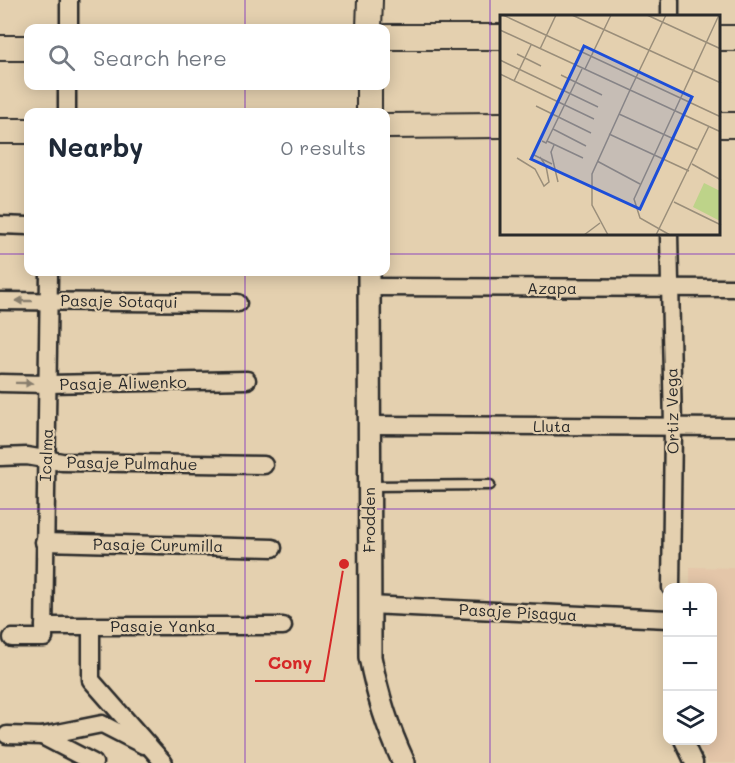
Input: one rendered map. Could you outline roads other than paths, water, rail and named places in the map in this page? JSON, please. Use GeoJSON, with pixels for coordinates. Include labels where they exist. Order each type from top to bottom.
{"type":"FeatureCollection","features":[{"type":"Feature","properties":{"kind":"main road"},"geometry":{"type":"LineString","coordinates":[[369,24],[370,0]]}},
{"type":"Feature","properties":{"kind":"main road"},"geometry":{"type":"LineString","coordinates":[[390,37],[500,37]]}},
{"type":"Feature","properties":{"kind":"main road"},"geometry":{"type":"LineString","coordinates":[[0,48],[24,48]]}},
{"type":"Feature","properties":{"kind":"main road"},"geometry":{"type":"LineString","coordinates":[[369,90],[369,108]]}},
{"type":"Feature","properties":{"kind":"main road"},"geometry":{"type":"LineString","coordinates":[[720,125],[735,124]]}},
{"type":"Feature","properties":{"kind":"main road"},"geometry":{"type":"LineString","coordinates":[[390,126],[500,125]]}},
{"type":"Feature","properties":{"kind":"main road"},"geometry":{"type":"LineString","coordinates":[[0,131],[24,131]]}},
{"type":"Feature","properties":{"kind":"street"},"geometry":{"type":"LineString","coordinates":[[69,0],[69,24]]}},
{"type":"Feature","properties":{"kind":"street"},"geometry":{"type":"LineString","coordinates":[[67,108],[68,90]]}},
{"type":"Feature","properties":{"kind":"street"},"geometry":{"type":"LineString","coordinates":[[0,225],[24,226]]}},
{"type":"Feature","properties":{"kind":"street","name":"Ortiz Vega"},"geometry":{"type":"LineString","coordinates":[[669,236],[673,427],[671,583]]}},
{"type":"Feature","properties":{"kind":"street","name":"Icalma"},"geometry":{"type":"LineString","coordinates":[[44,632],[49,276]]}},
{"type":"Feature","properties":{"kind":"street","name":"Azapa"},"geometry":{"type":"LineString","coordinates":[[369,279],[669,289],[735,288]]}},
{"type":"Feature","properties":{"kind":"street","name":"Frodden"},"geometry":{"type":"LineString","coordinates":[[369,279],[370,657],[376,690],[388,728],[404,763]]}},
{"type":"Feature","properties":{"kind":"street","name":"Pasaje Sotaqui"},"geometry":{"type":"LineString","coordinates":[[0,301],[238,303]]}},
{"type":"Feature","properties":{"kind":"street","name":"Pasaje Aliwenko"},"geometry":{"type":"LineString","coordinates":[[0,383],[247,380]]}},
{"type":"Feature","properties":{"kind":"street","name":"Lluta"},"geometry":{"type":"LineString","coordinates":[[369,425],[735,427]]}},
{"type":"Feature","properties":{"kind":"street","name":"Pasaje Pulmahue"},"geometry":{"type":"LineString","coordinates":[[0,457],[27,456],[45,460],[264,465]]}},
{"type":"Feature","properties":{"kind":"street","name":"Pasaje Curumilla"},"geometry":{"type":"LineString","coordinates":[[44,542],[273,548]]}},
{"type":"Feature","properties":{"kind":"street","name":"Pasaje Pisagua"},"geometry":{"type":"LineString","coordinates":[[369,605],[663,620]]}},
{"type":"Feature","properties":{"kind":"street"},"geometry":{"type":"LineString","coordinates":[[91,626],[91,680],[164,763]]}},
{"type":"Feature","properties":{"kind":"street","name":"Pasaje Yanka"},"geometry":{"type":"LineString","coordinates":[[12,638],[91,626],[283,626]]}},
{"type":"Feature","properties":{"kind":"street"},"geometry":{"type":"LineString","coordinates":[[7,735],[42,736],[102,724],[152,749]]}},
{"type":"Feature","properties":{"kind":"street"},"geometry":{"type":"LineString","coordinates":[[42,736],[94,763]]}},
{"type":"Feature","properties":{"kind":"street"},"geometry":{"type":"LineString","coordinates":[[685,745],[694,763]]}},
{"type":"Feature","properties":{"kind":"lane"},"geometry":{"type":"LineString","coordinates":[[369,486],[490,485]]}},
{"type":"Feature","properties":{"kind":"place","name":"Cony"},"geometry":{"type":"Point","coordinates":[344,564]}}]}
